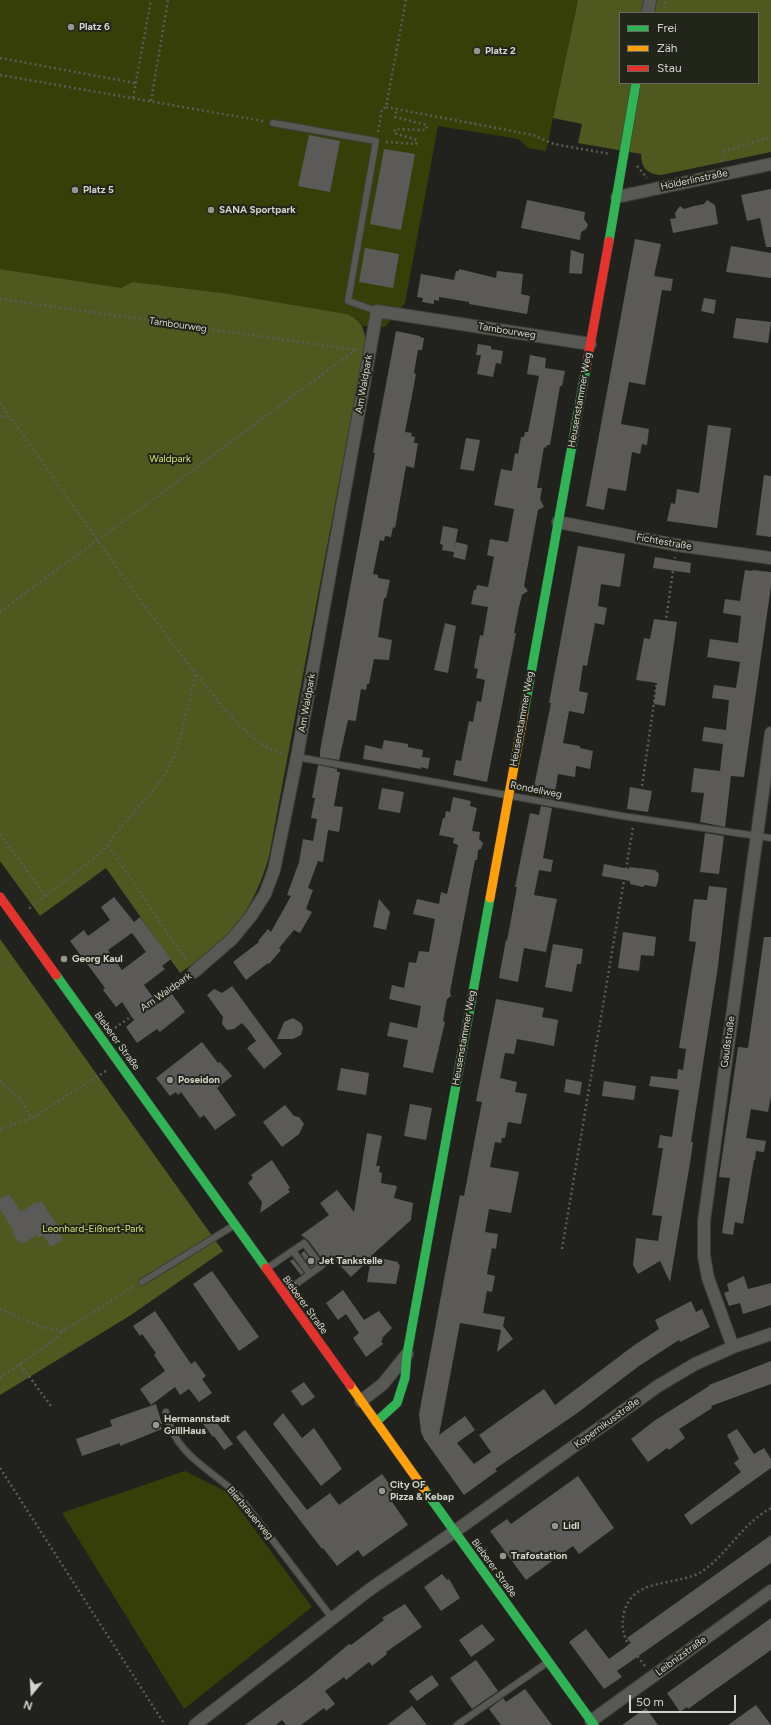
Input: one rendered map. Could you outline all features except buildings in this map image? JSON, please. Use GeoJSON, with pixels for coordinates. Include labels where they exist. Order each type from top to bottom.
{"type":"FeatureCollection","features":[{"type":"Feature","properties":{"kind":"street"},"geometry":{"type":"LineString","coordinates":[[648,12],[650,0]]}},
{"type":"Feature","properties":{"kind":"street","name":"Heusenstammer Weg"},"geometry":{"type":"LineString","coordinates":[[376,1422],[397,1403],[405,1378],[407,1354],[617,197],[636,84]]}},
{"type":"Feature","properties":{"kind":"street","name":"Hölderlinstraße"},"geometry":{"type":"LineString","coordinates":[[617,197],[771,164]]}},
{"type":"Feature","properties":{"kind":"street","name":"Tambourweg"},"geometry":{"type":"LineString","coordinates":[[377,311],[590,344]]}},
{"type":"Feature","properties":{"kind":"street","name":"Am Waldpark"},"geometry":{"type":"LineString","coordinates":[[194,972],[232,940],[251,916],[265,894],[278,855],[377,311]]}},
{"type":"Feature","properties":{"kind":"street","name":"Fichtestraße"},"geometry":{"type":"LineString","coordinates":[[558,522],[676,545],[771,558]]}},
{"type":"Feature","properties":{"kind":"street","name":"Gaußstraße"},"geometry":{"type":"LineString","coordinates":[[733,1347],[708,1278],[704,1256],[704,1221],[771,734]]}},
{"type":"Feature","properties":{"kind":"street","name":"Bieberer Straße"},"geometry":{"type":"LineString","coordinates":[[2,901],[592,1723]]}},
{"type":"Feature","properties":{"kind":"street","name":"Kopernikusstraße"},"geometry":{"type":"LineString","coordinates":[[454,1532],[674,1376],[733,1347],[771,1334]]}},
{"type":"Feature","properties":{"kind":"street","name":"Heusenstammer Weg"},"geometry":{"type":"LineString","coordinates":[[361,1401],[383,1384],[407,1354]]}},
{"type":"Feature","properties":{"kind":"street"},"geometry":{"type":"LineString","coordinates":[[195,1725],[369,1590],[454,1532]]}},
{"type":"Feature","properties":{"kind":"street","name":"Leibnizstraße"},"geometry":{"type":"LineString","coordinates":[[592,1723],[652,1676],[771,1591]]}},
{"type":"Feature","properties":{"kind":"lane"},"geometry":{"type":"LineString","coordinates":[[273,123],[376,141],[348,301],[377,311]]}},
{"type":"Feature","properties":{"kind":"lane","name":"Rondellweg"},"geometry":{"type":"LineString","coordinates":[[297,757],[634,818],[771,838]]}},
{"type":"Feature","properties":{"kind":"lane"},"geometry":{"type":"LineString","coordinates":[[142,1282],[234,1225]]}},
{"type":"Feature","properties":{"kind":"lane"},"geometry":{"type":"LineString","coordinates":[[266,1269],[304,1243],[321,1266],[283,1293]]}},
{"type":"Feature","properties":{"kind":"lane"},"geometry":{"type":"LineString","coordinates":[[293,1251],[310,1274]]}},
{"type":"Feature","properties":{"kind":"lane","name":"Bierbrauerweg"},"geometry":{"type":"LineString","coordinates":[[166,1412],[174,1436],[183,1449],[192,1459],[223,1481],[239,1496],[332,1618]]}},
{"type":"Feature","properties":{"kind":"lane"},"geometry":{"type":"LineString","coordinates":[[457,1725],[548,1661]]}},
{"type":"Feature","properties":{"kind":"path"},"geometry":{"type":"LineString","coordinates":[[133,98],[151,0]]}},
{"type":"Feature","properties":{"kind":"path"},"geometry":{"type":"LineString","coordinates":[[151,101],[168,0]]}},
{"type":"Feature","properties":{"kind":"path"},"geometry":{"type":"LineString","coordinates":[[397,109],[395,117],[427,126],[426,130],[395,129],[394,134],[416,140],[416,144],[376,141],[382,109],[386,107],[406,0]]}},
{"type":"Feature","properties":{"kind":"path"},"geometry":{"type":"LineString","coordinates":[[664,12],[666,0]]}},
{"type":"Feature","properties":{"kind":"path"},"geometry":{"type":"LineString","coordinates":[[0,58],[135,83]]}},
{"type":"Feature","properties":{"kind":"path"},"geometry":{"type":"LineString","coordinates":[[0,75],[273,123]]}},
{"type":"Feature","properties":{"kind":"path"},"geometry":{"type":"LineString","coordinates":[[386,107],[533,135],[554,144],[624,156]]}},
{"type":"Feature","properties":{"kind":"path"},"geometry":{"type":"LineString","coordinates":[[715,176],[725,151],[771,137]]}},
{"type":"Feature","properties":{"kind":"path","name":"Tambourweg"},"geometry":{"type":"LineString","coordinates":[[0,299],[356,350],[98,541]]}},
{"type":"Feature","properties":{"kind":"path"},"geometry":{"type":"LineString","coordinates":[[0,402],[98,541],[196,674],[232,716],[263,746],[274,752],[297,757]]}},
{"type":"Feature","properties":{"kind":"path"},"geometry":{"type":"LineString","coordinates":[[0,416],[10,417]]}},
{"type":"Feature","properties":{"kind":"path"},"geometry":{"type":"LineString","coordinates":[[0,612],[98,541]]}},
{"type":"Feature","properties":{"kind":"path"},"geometry":{"type":"LineString","coordinates":[[642,786],[676,545]]}},
{"type":"Feature","properties":{"kind":"path"},"geometry":{"type":"LineString","coordinates":[[15,919],[46,897],[108,846],[121,827],[155,788],[166,772],[174,756],[196,674]]}},
{"type":"Feature","properties":{"kind":"path"},"geometry":{"type":"LineString","coordinates":[[562,1249],[634,818]]}},
{"type":"Feature","properties":{"kind":"path"},"geometry":{"type":"LineString","coordinates":[[0,834],[46,897]]}},
{"type":"Feature","properties":{"kind":"path"},"geometry":{"type":"LineString","coordinates":[[108,846],[194,972]]}},
{"type":"Feature","properties":{"kind":"path","name":"Am Waldpark"},"geometry":{"type":"LineString","coordinates":[[115,1028],[194,972]]}},
{"type":"Feature","properties":{"kind":"path"},"geometry":{"type":"LineString","coordinates":[[0,1129],[32,1118],[119,1063]]}},
{"type":"Feature","properties":{"kind":"path"},"geometry":{"type":"LineString","coordinates":[[0,1081],[20,1099],[32,1118]]}},
{"type":"Feature","properties":{"kind":"path"},"geometry":{"type":"LineString","coordinates":[[0,1378],[53,1342],[63,1331],[142,1282]]}},
{"type":"Feature","properties":{"kind":"path"},"geometry":{"type":"LineString","coordinates":[[0,1308],[41,1327],[63,1331]]}},
{"type":"Feature","properties":{"kind":"path"},"geometry":{"type":"LineString","coordinates":[[20,1364],[50,1406]]}},
{"type":"Feature","properties":{"kind":"path"},"geometry":{"type":"LineString","coordinates":[[0,1468],[165,1725]]}},
{"type":"Feature","properties":{"kind":"path"},"geometry":{"type":"LineString","coordinates":[[652,1676],[623,1635],[623,1617],[629,1600],[646,1588],[689,1577],[702,1572],[718,1559],[750,1523],[771,1508]]}},
{"type":"Feature","properties":{"kind":"green space","name":"SANA Sportpark"},"geometry":{"type":"Polygon","coordinates":[[[0,0],[578,0],[546,151],[528,148],[519,139],[438,126],[405,303],[385,327],[363,326],[357,319],[347,314],[223,293],[133,282],[121,289],[0,269],[0,0]]]}},
{"type":"Feature","properties":{"kind":"green space"},"geometry":{"type":"Polygon","coordinates":[[[578,0],[771,0],[771,152],[661,175],[649,172],[644,167],[641,154],[578,143],[582,124],[553,118],[578,0]]]}},
{"type":"Feature","properties":{"kind":"green space","name":"Waldpark"},"geometry":{"type":"Polygon","coordinates":[[[0,269],[121,288],[133,282],[223,293],[347,314],[360,324],[366,339],[269,856],[255,894],[242,917],[211,951],[180,973],[106,868],[40,916],[0,861],[0,269]]]}},
{"type":"Feature","properties":{"kind":"green space","name":"Leonhard-Eißnert-Park"},"geometry":{"type":"Polygon","coordinates":[[[0,939],[223,1251],[131,1315],[0,1395],[0,939]]]}},
{"type":"Feature","properties":{"kind":"green space"},"geometry":{"type":"Polygon","coordinates":[[[185,1471],[227,1492],[312,1607],[184,1709],[62,1513],[185,1471]]]}},
{"type":"Feature","properties":{"kind":"traffic: fast"},"geometry":{"type":"LineString","coordinates":[[609,241],[636,84]]}},
{"type":"Feature","properties":{"kind":"traffic: fast"},"geometry":{"type":"LineString","coordinates":[[524,712],[586,368]]}},
{"type":"Feature","properties":{"kind":"traffic: fast"},"geometry":{"type":"LineString","coordinates":[[376,1422],[397,1403],[405,1378],[407,1354],[490,898]]}},
{"type":"Feature","properties":{"kind":"traffic: fast"},"geometry":{"type":"LineString","coordinates":[[56,975],[266,1268]]}},
{"type":"Feature","properties":{"kind":"traffic: fast"},"geometry":{"type":"LineString","coordinates":[[424,1489],[594,1725]]}},
{"type":"Feature","properties":{"kind":"traffic: slow"},"geometry":{"type":"LineString","coordinates":[[490,898],[524,712]]}},
{"type":"Feature","properties":{"kind":"traffic: slow"},"geometry":{"type":"LineString","coordinates":[[350,1385],[424,1489]]}},
{"type":"Feature","properties":{"kind":"traffic: jam"},"geometry":{"type":"LineString","coordinates":[[586,368],[609,241]]}},
{"type":"Feature","properties":{"kind":"traffic: jam"},"geometry":{"type":"LineString","coordinates":[[0,897],[56,975]]}},
{"type":"Feature","properties":{"kind":"traffic: jam"},"geometry":{"type":"LineString","coordinates":[[266,1268],[350,1385]]}},
{"type":"Feature","properties":{"kind":"place","name":"Platz 6"},"geometry":{"type":"Point","coordinates":[71,27]}},
{"type":"Feature","properties":{"kind":"place","name":"Platz 2"},"geometry":{"type":"Point","coordinates":[477,51]}},
{"type":"Feature","properties":{"kind":"place","name":"Platz 5"},"geometry":{"type":"Point","coordinates":[75,190]}},
{"type":"Feature","properties":{"kind":"place","name":"SANA Sportpark"},"geometry":{"type":"Point","coordinates":[211,210]}},
{"type":"Feature","properties":{"kind":"place","name":"Georg Kaul"},"geometry":{"type":"Point","coordinates":[64,959]}},
{"type":"Feature","properties":{"kind":"place","name":"Poseidon"},"geometry":{"type":"Point","coordinates":[170,1080]}},
{"type":"Feature","properties":{"kind":"place","name":"Jet Tankstelle"},"geometry":{"type":"Point","coordinates":[311,1261]}},
{"type":"Feature","properties":{"kind":"place","name":"Hermannstadt GrillHaus"},"geometry":{"type":"Point","coordinates":[156,1425]}},
{"type":"Feature","properties":{"kind":"place","name":"City OF Pizza & Kebap"},"geometry":{"type":"Point","coordinates":[382,1491]}},
{"type":"Feature","properties":{"kind":"place","name":"Lidl"},"geometry":{"type":"Point","coordinates":[555,1526]}},
{"type":"Feature","properties":{"kind":"place","name":"Trafostation"},"geometry":{"type":"Point","coordinates":[503,1556]}}]}
